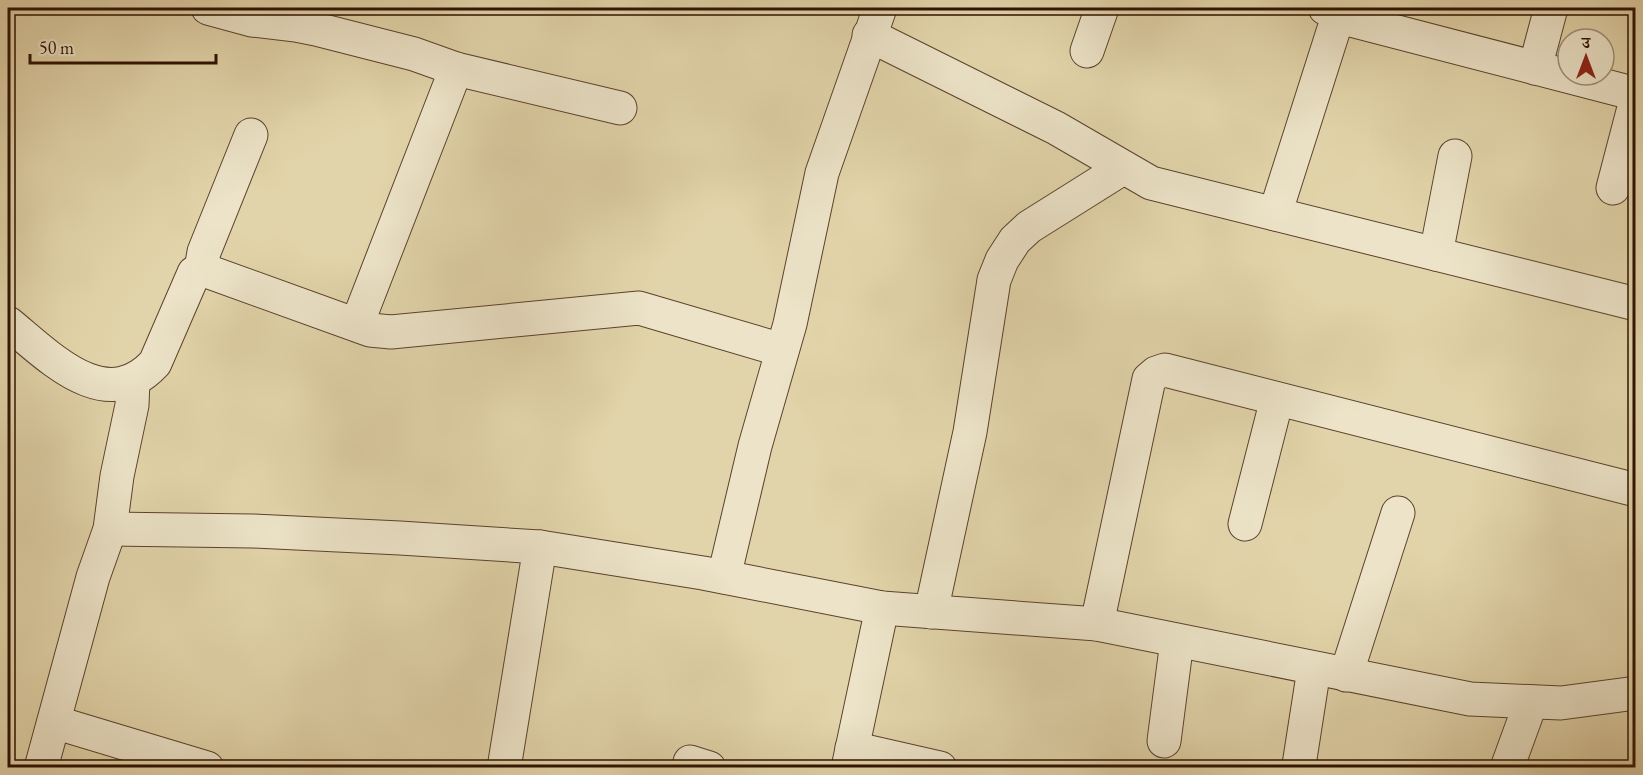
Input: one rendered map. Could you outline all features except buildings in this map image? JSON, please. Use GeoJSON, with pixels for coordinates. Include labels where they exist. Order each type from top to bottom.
{"type":"FeatureCollection","features":[{"type":"Feature","properties":{"kind":"street"},"geometry":{"type":"LineString","coordinates":[[208,8],[252,20],[296,24],[414,54],[456,69],[620,108]]}},
{"type":"Feature","properties":{"kind":"street"},"geometry":{"type":"LineString","coordinates":[[1087,51],[1102,8]]}},
{"type":"Feature","properties":{"kind":"street"},"geometry":{"type":"LineString","coordinates":[[1535,68],[1551,8]]}},
{"type":"Feature","properties":{"kind":"street"},"geometry":{"type":"LineString","coordinates":[[1275,214],[1337,10],[1352,20],[1635,94]]}},
{"type":"Feature","properties":{"kind":"street"},"geometry":{"type":"LineString","coordinates":[[724,577],[754,446],[790,324],[822,173],[874,21],[1151,183],[1635,304]]}},
{"type":"Feature","properties":{"kind":"street"},"geometry":{"type":"LineString","coordinates":[[357,324],[456,69]]}},
{"type":"Feature","properties":{"kind":"street"},"geometry":{"type":"LineString","coordinates":[[1613,188],[1635,100]]}},
{"type":"Feature","properties":{"kind":"street"},"geometry":{"type":"LineString","coordinates":[[8,323],[68,371],[86,380],[105,384],[133,381],[145,374],[155,363],[195,273],[201,269],[204,252],[251,135]]}},
{"type":"Feature","properties":{"kind":"street"},"geometry":{"type":"LineString","coordinates":[[1436,254],[1455,156]]}},
{"type":"Feature","properties":{"kind":"street"},"geometry":{"type":"LineString","coordinates":[[931,612],[970,432],[994,280],[1002,260],[1015,240],[1029,227],[1123,168]]}},
{"type":"Feature","properties":{"kind":"street"},"geometry":{"type":"LineString","coordinates":[[201,269],[370,330],[391,332],[639,308],[782,350]]}},
{"type":"Feature","properties":{"kind":"street"},"geometry":{"type":"LineString","coordinates":[[1097,624],[1149,380],[1156,373],[1165,370],[1635,490]]}},
{"type":"Feature","properties":{"kind":"street"},"geometry":{"type":"LineString","coordinates":[[40,768],[93,577],[110,529],[117,476],[132,405],[133,381]]}},
{"type":"Feature","properties":{"kind":"street"},"geometry":{"type":"LineString","coordinates":[[1245,524],[1277,399]]}},
{"type":"Feature","properties":{"kind":"street"},"geometry":{"type":"LineString","coordinates":[[1346,675],[1398,513]]}},
{"type":"Feature","properties":{"kind":"street"},"geometry":{"type":"LineString","coordinates":[[110,529],[366,536],[540,548],[724,577],[882,608],[1097,624],[1470,699],[1561,703],[1635,693]]}},
{"type":"Feature","properties":{"kind":"street"},"geometry":{"type":"LineString","coordinates":[[504,768],[540,548]]}},
{"type":"Feature","properties":{"kind":"street"},"geometry":{"type":"LineString","coordinates":[[882,608],[850,758],[940,768]]}},
{"type":"Feature","properties":{"kind":"street"},"geometry":{"type":"LineString","coordinates":[[1164,741],[1177,641]]}},
{"type":"Feature","properties":{"kind":"street"},"geometry":{"type":"LineString","coordinates":[[1299,765],[1314,669]]}},
{"type":"Feature","properties":{"kind":"street"},"geometry":{"type":"LineString","coordinates":[[1507,768],[1531,702]]}},
{"type":"Feature","properties":{"kind":"street"},"geometry":{"type":"LineString","coordinates":[[54,722],[207,768]]}}]}
